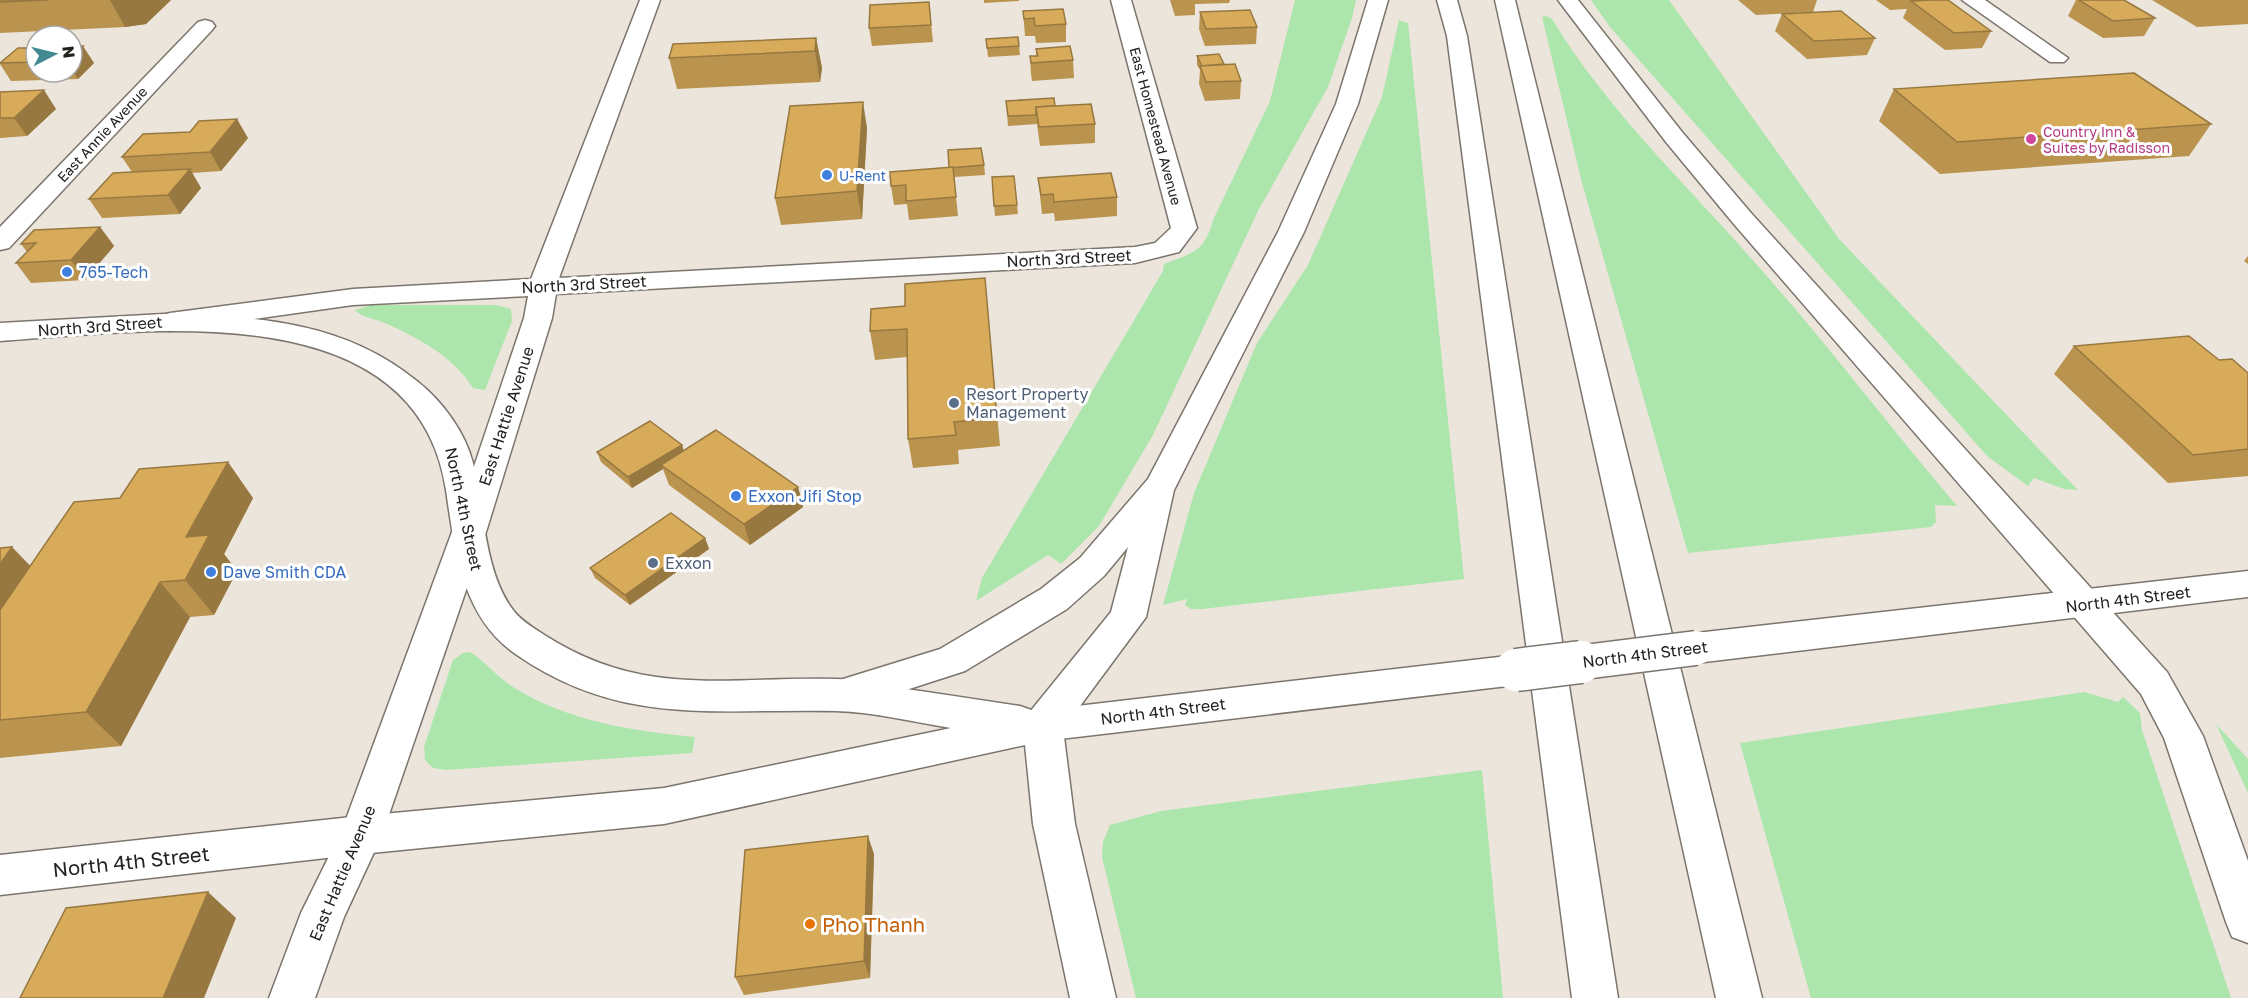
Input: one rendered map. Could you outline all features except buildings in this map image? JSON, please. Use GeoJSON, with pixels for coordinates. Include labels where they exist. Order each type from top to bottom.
{"type":"FeatureCollection","features":[{"type":"Feature","properties":{"kind":"main road","name":"East Hattie Avenue"},"geometry":{"type":"LineString","coordinates":[[292,998],[323,913],[361,835],[469,532],[538,318],[547,266],[650,0]]}},
{"type":"Feature","properties":{"kind":"main road","name":"East Homestead Avenue"},"geometry":{"type":"LineString","coordinates":[[1121,0],[1184,228],[1176,243],[1169,247]]}},
{"type":"Feature","properties":{"kind":"main road"},"geometry":{"type":"LineString","coordinates":[[841,695],[952,660],[1054,599],[1092,567],[1161,485],[1291,232],[1351,93],[1378,0]]}},
{"type":"Feature","properties":{"kind":"main road"},"geometry":{"type":"LineString","coordinates":[[1447,0],[1457,36],[1595,998]]}},
{"type":"Feature","properties":{"kind":"main road"},"geometry":{"type":"LineString","coordinates":[[1505,0],[1739,998]]}},
{"type":"Feature","properties":{"kind":"main road"},"geometry":{"type":"LineString","coordinates":[[1569,0],[1616,65],[1735,209],[2154,683],[2184,736],[2248,922]]}},
{"type":"Feature","properties":{"kind":"main road"},"geometry":{"type":"LineString","coordinates":[[1972,0],[2057,58]]}},
{"type":"Feature","properties":{"kind":"main road","name":"East Annie Avenue"},"geometry":{"type":"LineString","coordinates":[[0,242],[205,26]]}},
{"type":"Feature","properties":{"kind":"main road","name":"North 3rd Street"},"geometry":{"type":"LineString","coordinates":[[0,332],[166,322],[352,297],[1135,255],[1169,247]]}},
{"type":"Feature","properties":{"kind":"main road","name":"North 4th Street"},"geometry":{"type":"LineString","coordinates":[[166,322],[278,329],[348,348],[369,357],[407,384],[433,414],[450,442],[478,576],[501,621],[536,649],[574,671],[635,692],[716,699],[841,695],[1043,725]]}},
{"type":"Feature","properties":{"kind":"main road"},"geometry":{"type":"LineString","coordinates":[[1093,998],[1054,824],[1043,725],[1128,618],[1161,485]]}},
{"type":"Feature","properties":{"kind":"main road","name":"North 4th Street"},"geometry":{"type":"LineString","coordinates":[[0,875],[361,835],[664,806],[1043,725],[2248,584]]}},
{"type":"Feature","properties":{"kind":"green space"},"geometry":{"type":"Polygon","coordinates":[[[1295,0],[1356,0],[1328,87],[1258,211],[1153,435],[1099,526],[1061,564],[1048,555],[976,601],[982,578],[1163,271],[1164,264],[1190,254],[1206,239],[1270,101],[1295,0]]]}},
{"type":"Feature","properties":{"kind":"green space"},"geometry":{"type":"Polygon","coordinates":[[[1591,0],[1669,0],[1839,239],[2078,490],[2064,489],[2034,478],[2028,486],[1987,456],[1610,27],[1591,0]]]}},
{"type":"Feature","properties":{"kind":"green space"},"geometry":{"type":"Polygon","coordinates":[[[1542,17],[1552,19],[1573,52],[1620,113],[1777,287],[1957,506],[1935,505],[1936,522],[1931,527],[1688,553],[1582,183],[1542,17]]]}},
{"type":"Feature","properties":{"kind":"green space"},"geometry":{"type":"Polygon","coordinates":[[[1399,20],[1408,23],[1464,579],[1202,609],[1191,609],[1185,605],[1187,599],[1163,605],[1194,493],[1257,343],[1308,265],[1382,97],[1399,20]]]}},
{"type":"Feature","properties":{"kind":"green space"},"geometry":{"type":"Polygon","coordinates":[[[372,305],[496,305],[511,309],[512,321],[485,390],[473,388],[455,366],[434,349],[410,335],[355,310],[372,305]]]}},
{"type":"Feature","properties":{"kind":"green space"},"geometry":{"type":"Polygon","coordinates":[[[470,652],[507,683],[534,699],[578,716],[624,728],[695,737],[692,753],[446,770],[433,768],[425,760],[424,747],[453,660],[463,653],[470,652]]]}},
{"type":"Feature","properties":{"kind":"green space"},"geometry":{"type":"Polygon","coordinates":[[[2084,692],[2118,702],[2123,697],[2140,713],[2142,730],[2231,998],[1811,998],[1740,743],[2084,692]]]}},
{"type":"Feature","properties":{"kind":"green space"},"geometry":{"type":"Polygon","coordinates":[[[2216,724],[2248,759],[2248,793],[2216,724]]]}},
{"type":"Feature","properties":{"kind":"green space"},"geometry":{"type":"Polygon","coordinates":[[[1482,770],[1503,998],[1136,998],[1102,857],[1103,842],[1110,825],[1161,811],[1482,770]]]}},
{"type":"Feature","properties":{"kind":"place","name":"Country Inn & Suites by Radisson"},"geometry":{"type":"Point","coordinates":[2031,139]}},
{"type":"Feature","properties":{"kind":"place","name":"U-Rent"},"geometry":{"type":"Point","coordinates":[827,175]}},
{"type":"Feature","properties":{"kind":"place","name":"765-Tech"},"geometry":{"type":"Point","coordinates":[67,272]}},
{"type":"Feature","properties":{"kind":"place","name":"Resort Property Management"},"geometry":{"type":"Point","coordinates":[954,403]}},
{"type":"Feature","properties":{"kind":"place","name":"Exxon Jifi Stop"},"geometry":{"type":"Point","coordinates":[736,496]}},
{"type":"Feature","properties":{"kind":"place","name":"Exxon"},"geometry":{"type":"Point","coordinates":[653,563]}},
{"type":"Feature","properties":{"kind":"place","name":"Dave Smith CDA"},"geometry":{"type":"Point","coordinates":[211,572]}},
{"type":"Feature","properties":{"kind":"place","name":"Pho Thanh"},"geometry":{"type":"Point","coordinates":[810,924]}}]}
